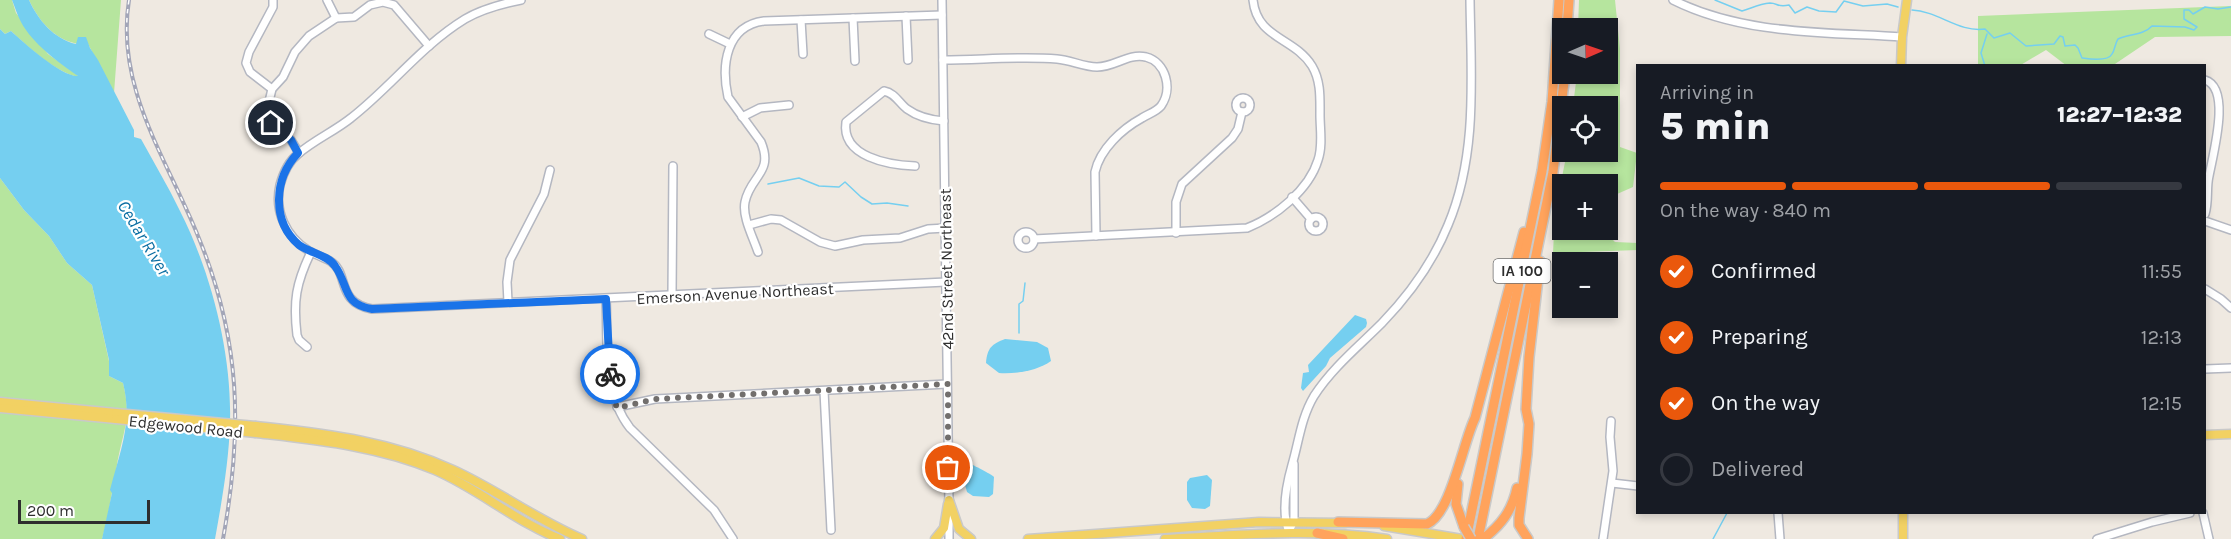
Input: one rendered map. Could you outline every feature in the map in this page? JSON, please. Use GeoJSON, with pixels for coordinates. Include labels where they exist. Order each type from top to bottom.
{"type":"FeatureCollection","features":[{"type":"Feature","properties":{"kind":"highway","name":"IA 100"},"geometry":{"type":"LineString","coordinates":[[1463,539],[1535,208],[1548,133],[1554,78],[1558,0]]}},
{"type":"Feature","properties":{"kind":"highway"},"geometry":{"type":"LineString","coordinates":[[1568,18],[1569,0]]}},
{"type":"Feature","properties":{"kind":"highway","name":"IA 100"},"geometry":{"type":"LineString","coordinates":[[1478,539],[1553,172],[1564,84]]}},
{"type":"Feature","properties":{"kind":"highway"},"geometry":{"type":"LineString","coordinates":[[1471,539],[1459,516],[1456,504],[1457,489],[1548,133]]}},
{"type":"Feature","properties":{"kind":"highway"},"geometry":{"type":"LineString","coordinates":[[1482,539],[1506,517],[1515,497],[1526,409],[1532,322],[1553,172]]}},
{"type":"Feature","properties":{"kind":"highway"},"geometry":{"type":"LineString","coordinates":[[1526,409],[1529,424],[1519,525],[1528,539]]}},
{"type":"Feature","properties":{"kind":"highway"},"geometry":{"type":"LineString","coordinates":[[1338,522],[1427,524],[1432,522],[1447,500],[1467,434],[1475,418]]}},
{"type":"Feature","properties":{"kind":"highway"},"geometry":{"type":"LineString","coordinates":[[1317,533],[1343,539]]}},
{"type":"Feature","properties":{"kind":"main road"},"geometry":{"type":"LineString","coordinates":[[1901,64],[1907,0]]}},
{"type":"Feature","properties":{"kind":"main road"},"geometry":{"type":"LineString","coordinates":[[0,402],[116,416]]}},
{"type":"Feature","properties":{"kind":"main road"},"geometry":{"type":"LineString","coordinates":[[0,408],[116,416]]}},
{"type":"Feature","properties":{"kind":"main road","name":"Edgewood Road"},"geometry":{"type":"LineString","coordinates":[[116,416],[256,430]]}},
{"type":"Feature","properties":{"kind":"main road"},"geometry":{"type":"LineString","coordinates":[[256,430],[352,446],[402,459],[444,474],[560,539]]}},
{"type":"Feature","properties":{"kind":"main road"},"geometry":{"type":"LineString","coordinates":[[256,430],[335,435],[404,450],[455,471],[560,530],[582,539]]}},
{"type":"Feature","properties":{"kind":"main road"},"geometry":{"type":"LineString","coordinates":[[2206,435],[2231,434]]}},
{"type":"Feature","properties":{"kind":"main road"},"geometry":{"type":"LineString","coordinates":[[487,498],[491,496],[508,501]]}},
{"type":"Feature","properties":{"kind":"main road"},"geometry":{"type":"LineString","coordinates":[[935,539],[944,528],[949,500]]}},
{"type":"Feature","properties":{"kind":"main road"},"geometry":{"type":"LineString","coordinates":[[949,500],[959,529],[971,539]]}},
{"type":"Feature","properties":{"kind":"main road"},"geometry":{"type":"LineString","coordinates":[[1898,539],[1903,516]]}},
{"type":"Feature","properties":{"kind":"main road"},"geometry":{"type":"LineString","coordinates":[[1903,516],[1903,539]]}},
{"type":"Feature","properties":{"kind":"main road"},"geometry":{"type":"LineString","coordinates":[[1028,539],[1338,522],[1389,527],[1463,539]]}},
{"type":"Feature","properties":{"kind":"main road"},"geometry":{"type":"LineString","coordinates":[[1165,539],[1289,525],[1317,533],[1387,539]]}},
{"type":"Feature","properties":{"kind":"street"},"geometry":{"type":"LineString","coordinates":[[272,89],[250,72],[246,63],[249,52],[273,7],[273,0]]}},
{"type":"Feature","properties":{"kind":"street"},"geometry":{"type":"LineString","coordinates":[[327,0],[336,18]]}},
{"type":"Feature","properties":{"kind":"street"},"geometry":{"type":"LineString","coordinates":[[429,46],[405,20],[400,11],[388,2],[377,2],[354,17],[336,18],[302,43],[283,77],[272,89],[268,100],[267,116],[271,123],[291,140],[298,153],[352,118],[429,46],[466,19],[486,9],[521,0]]}},
{"type":"Feature","properties":{"kind":"street","name":"42nd Street Northeast"},"geometry":{"type":"LineString","coordinates":[[942,0],[949,539]]}},
{"type":"Feature","properties":{"kind":"street"},"geometry":{"type":"LineString","coordinates":[[1034,239],[1247,228],[1268,218],[1311,177],[1319,159],[1318,77],[1309,61],[1297,48],[1273,35],[1264,27],[1258,18],[1253,0]]}},
{"type":"Feature","properties":{"kind":"street"},"geometry":{"type":"LineString","coordinates":[[1289,525],[1288,478],[1298,436],[1314,398],[1332,373],[1404,298],[1427,265],[1448,225],[1462,182],[1470,135],[1470,0]]}},
{"type":"Feature","properties":{"kind":"street"},"geometry":{"type":"LineString","coordinates":[[1673,0],[1702,13],[1761,28],[1902,37]]}},
{"type":"Feature","properties":{"kind":"street"},"geometry":{"type":"LineString","coordinates":[[758,252],[744,208],[745,201],[765,166],[765,157],[761,142],[728,97],[726,73],[730,44],[742,28],[754,22],[942,15]]}},
{"type":"Feature","properties":{"kind":"street"},"geometry":{"type":"LineString","coordinates":[[906,16],[908,60]]}},
{"type":"Feature","properties":{"kind":"street"},"geometry":{"type":"LineString","coordinates":[[853,18],[855,61]]}},
{"type":"Feature","properties":{"kind":"street"},"geometry":{"type":"LineString","coordinates":[[801,20],[803,54]]}},
{"type":"Feature","properties":{"kind":"street"},"geometry":{"type":"LineString","coordinates":[[709,34],[730,44]]}},
{"type":"Feature","properties":{"kind":"street"},"geometry":{"type":"LineString","coordinates":[[943,60],[1056,58],[1084,66],[1102,67],[1134,56],[1148,57],[1162,69],[1167,92],[1161,105],[1126,128],[1103,152],[1097,162],[1095,172],[1096,236]]}},
{"type":"Feature","properties":{"kind":"street"},"geometry":{"type":"LineString","coordinates":[[2206,80],[2215,83],[2224,90]]}},
{"type":"Feature","properties":{"kind":"street"},"geometry":{"type":"LineString","coordinates":[[915,166],[901,166],[870,158],[849,142],[845,133],[846,122],[884,91],[892,94],[906,108],[919,116],[944,122]]}},
{"type":"Feature","properties":{"kind":"street"},"geometry":{"type":"LineString","coordinates":[[742,117],[760,108],[789,105]]}},
{"type":"Feature","properties":{"kind":"street"},"geometry":{"type":"LineString","coordinates":[[1176,233],[1176,202],[1182,184],[1232,138],[1238,129],[1242,112]]}},
{"type":"Feature","properties":{"kind":"street"},"geometry":{"type":"LineString","coordinates":[[2206,210],[2209,175],[2226,127]]}},
{"type":"Feature","properties":{"kind":"street","name":"Emerson Avenue Northeast"},"geometry":{"type":"LineString","coordinates":[[298,153],[289,164],[280,186],[281,217],[292,237],[311,252],[334,264],[348,296],[362,307],[372,309],[946,282]]}},
{"type":"Feature","properties":{"kind":"street"},"geometry":{"type":"LineString","coordinates":[[672,296],[673,166]]}},
{"type":"Feature","properties":{"kind":"street"},"geometry":{"type":"LineString","coordinates":[[508,302],[507,282],[510,260],[544,194],[550,170]]}},
{"type":"Feature","properties":{"kind":"street"},"geometry":{"type":"LineString","coordinates":[[1292,197],[1311,219]]}},
{"type":"Feature","properties":{"kind":"street"},"geometry":{"type":"LineString","coordinates":[[749,225],[771,219],[781,220],[820,242],[835,246],[863,240],[900,238],[928,229],[946,228]]}},
{"type":"Feature","properties":{"kind":"street"},"geometry":{"type":"LineString","coordinates":[[2206,221],[2231,230]]}},
{"type":"Feature","properties":{"kind":"street"},"geometry":{"type":"LineString","coordinates":[[307,347],[297,335],[296,293],[301,273],[311,252]]}},
{"type":"Feature","properties":{"kind":"street"},"geometry":{"type":"LineString","coordinates":[[2206,291],[2222,299],[2231,308]]}},
{"type":"Feature","properties":{"kind":"street"},"geometry":{"type":"LineString","coordinates":[[606,299],[610,388],[617,408],[630,428],[714,510],[733,539]]}},
{"type":"Feature","properties":{"kind":"street"},"geometry":{"type":"LineString","coordinates":[[2206,369],[2231,368]]}},
{"type":"Feature","properties":{"kind":"street"},"geometry":{"type":"LineString","coordinates":[[617,408],[655,399],[948,384]]}},
{"type":"Feature","properties":{"kind":"street"},"geometry":{"type":"LineString","coordinates":[[824,391],[831,530]]}},
{"type":"Feature","properties":{"kind":"street"},"geometry":{"type":"LineString","coordinates":[[1604,539],[1612,483],[1611,421]]}},
{"type":"Feature","properties":{"kind":"street"},"geometry":{"type":"LineString","coordinates":[[1612,483],[1636,486]]}},
{"type":"Feature","properties":{"kind":"street"},"geometry":{"type":"LineString","coordinates":[[1778,514],[1780,539]]}},
{"type":"Feature","properties":{"kind":"street"},"geometry":{"type":"LineString","coordinates":[[2097,539],[2186,514]]}},
{"type":"Feature","properties":{"kind":"street"},"geometry":{"type":"LineString","coordinates":[[2203,514],[2209,539]]}},
{"type":"Feature","properties":{"kind":"green space"},"geometry":{"type":"Polygon","coordinates":[[[0,0],[12,0],[16,13],[48,54],[80,77],[53,66],[11,31],[5,34],[0,29],[0,0]]]}},
{"type":"Feature","properties":{"kind":"green space"},"geometry":{"type":"Polygon","coordinates":[[[29,0],[121,0],[114,93],[88,44],[69,41],[52,32],[39,17],[29,0]]]}},
{"type":"Feature","properties":{"kind":"green space"},"geometry":{"type":"Polygon","coordinates":[[[1579,0],[1615,0],[1617,18],[1578,18],[1579,0]]]}},
{"type":"Feature","properties":{"kind":"green space"},"geometry":{"type":"Polygon","coordinates":[[[2231,6],[2231,36],[2155,37],[2115,64],[2064,64],[2046,50],[2022,64],[1978,64],[1978,16],[2231,6]]]}},
{"type":"Feature","properties":{"kind":"green space"},"geometry":{"type":"Polygon","coordinates":[[[1618,29],[1620,147],[1636,153],[1633,187],[1618,194],[1618,174],[1563,174],[1565,162],[1618,162],[1618,96],[1574,96],[1576,84],[1618,84],[1618,29]]]}},
{"type":"Feature","properties":{"kind":"green space"},"geometry":{"type":"Polygon","coordinates":[[[0,178],[24,210],[49,236],[67,263],[92,285],[109,361],[109,376],[123,383],[127,406],[126,425],[102,539],[0,539],[0,178]]]}},
{"type":"Feature","properties":{"kind":"green space"},"geometry":{"type":"Polygon","coordinates":[[[1554,240],[1613,240],[1636,243],[1636,250],[1553,252],[1554,240]]]}},
{"type":"Feature","properties":{"kind":"water","name":"Cedar River"},"geometry":{"type":"Polygon","coordinates":[[[12,0],[29,0],[42,21],[61,38],[76,44],[78,37],[86,37],[134,130],[134,137],[141,139],[175,202],[201,260],[210,286],[223,341],[230,396],[228,451],[215,539],[102,539],[112,493],[110,490],[124,437],[126,397],[123,383],[109,376],[109,360],[92,285],[67,263],[49,236],[24,210],[0,178],[0,29],[5,34],[11,31],[53,65],[71,75],[78,76],[55,59],[32,37],[21,22],[12,0]]]}},
{"type":"Feature","properties":{"kind":"water"},"geometry":{"type":"Polygon","coordinates":[[[1355,315],[1366,319],[1366,327],[1330,358],[1326,366],[1303,391],[1301,388],[1303,373],[1309,372],[1308,365],[1355,315]]]}},
{"type":"Feature","properties":{"kind":"water"},"geometry":{"type":"Polygon","coordinates":[[[1005,339],[1037,342],[1048,348],[1051,361],[1026,371],[999,373],[986,363],[991,347],[1005,339]]]}},
{"type":"Feature","properties":{"kind":"water"},"geometry":{"type":"Polygon","coordinates":[[[965,462],[994,477],[993,494],[989,497],[973,496],[967,492],[962,474],[965,462]]]}},
{"type":"Feature","properties":{"kind":"water"},"geometry":{"type":"Polygon","coordinates":[[[1207,475],[1212,480],[1210,506],[1205,509],[1192,508],[1187,500],[1187,482],[1190,478],[1207,475]]]}},
{"type":"Feature","properties":{"kind":"waterway"},"geometry":{"type":"LineString","coordinates":[[1715,0],[1742,11],[1770,3],[1789,5],[1795,13],[1807,7],[1819,11],[1836,12],[1844,1],[1863,6],[1887,4],[1898,7]]}},
{"type":"Feature","properties":{"kind":"waterway"},"geometry":{"type":"LineString","coordinates":[[1912,10],[1922,11],[1966,28],[1985,29],[1994,38],[2010,33],[2026,46],[2054,44],[2060,36],[2063,37],[2065,46],[2075,45],[2082,58],[2098,59],[2110,57],[2118,39],[2141,33],[2152,26],[2185,27],[2194,30],[2197,27],[2184,19],[2184,10],[2189,10],[2193,14],[2205,7],[2218,9],[2231,7]]}},
{"type":"Feature","properties":{"kind":"waterway"},"geometry":{"type":"LineString","coordinates":[[1984,64],[1981,53],[1987,34]]}},
{"type":"Feature","properties":{"kind":"waterway"},"geometry":{"type":"LineString","coordinates":[[768,184],[799,178],[819,186],[839,187],[845,182],[872,204],[887,203],[908,206]]}},
{"type":"Feature","properties":{"kind":"waterway"},"geometry":{"type":"LineString","coordinates":[[1019,333],[1019,304],[1023,301],[1025,283]]}},
{"type":"Feature","properties":{"kind":"waterway"},"geometry":{"type":"LineString","coordinates":[[1713,539],[1726,514]]}},
{"type":"Feature","properties":{"kind":"railway"},"geometry":{"type":"LineString","coordinates":[[129,0],[127,32],[130,63],[137,93],[147,122],[186,207],[212,274],[223,312],[230,349],[234,386],[234,460],[223,539]]}},
{"type":"Feature","properties":{"kind":"way so far"},"geometry":{"type":"LineString","coordinates":[[610,374],[610,388],[617,408],[655,399],[948,384],[948,468]]}},
{"type":"Feature","properties":{"kind":"route"},"geometry":{"type":"LineString","coordinates":[[271,123],[291,140],[298,153],[289,164],[280,186],[279,207],[286,228],[299,244],[334,264],[348,296],[354,302],[372,309],[606,299],[610,374]]}}]}
